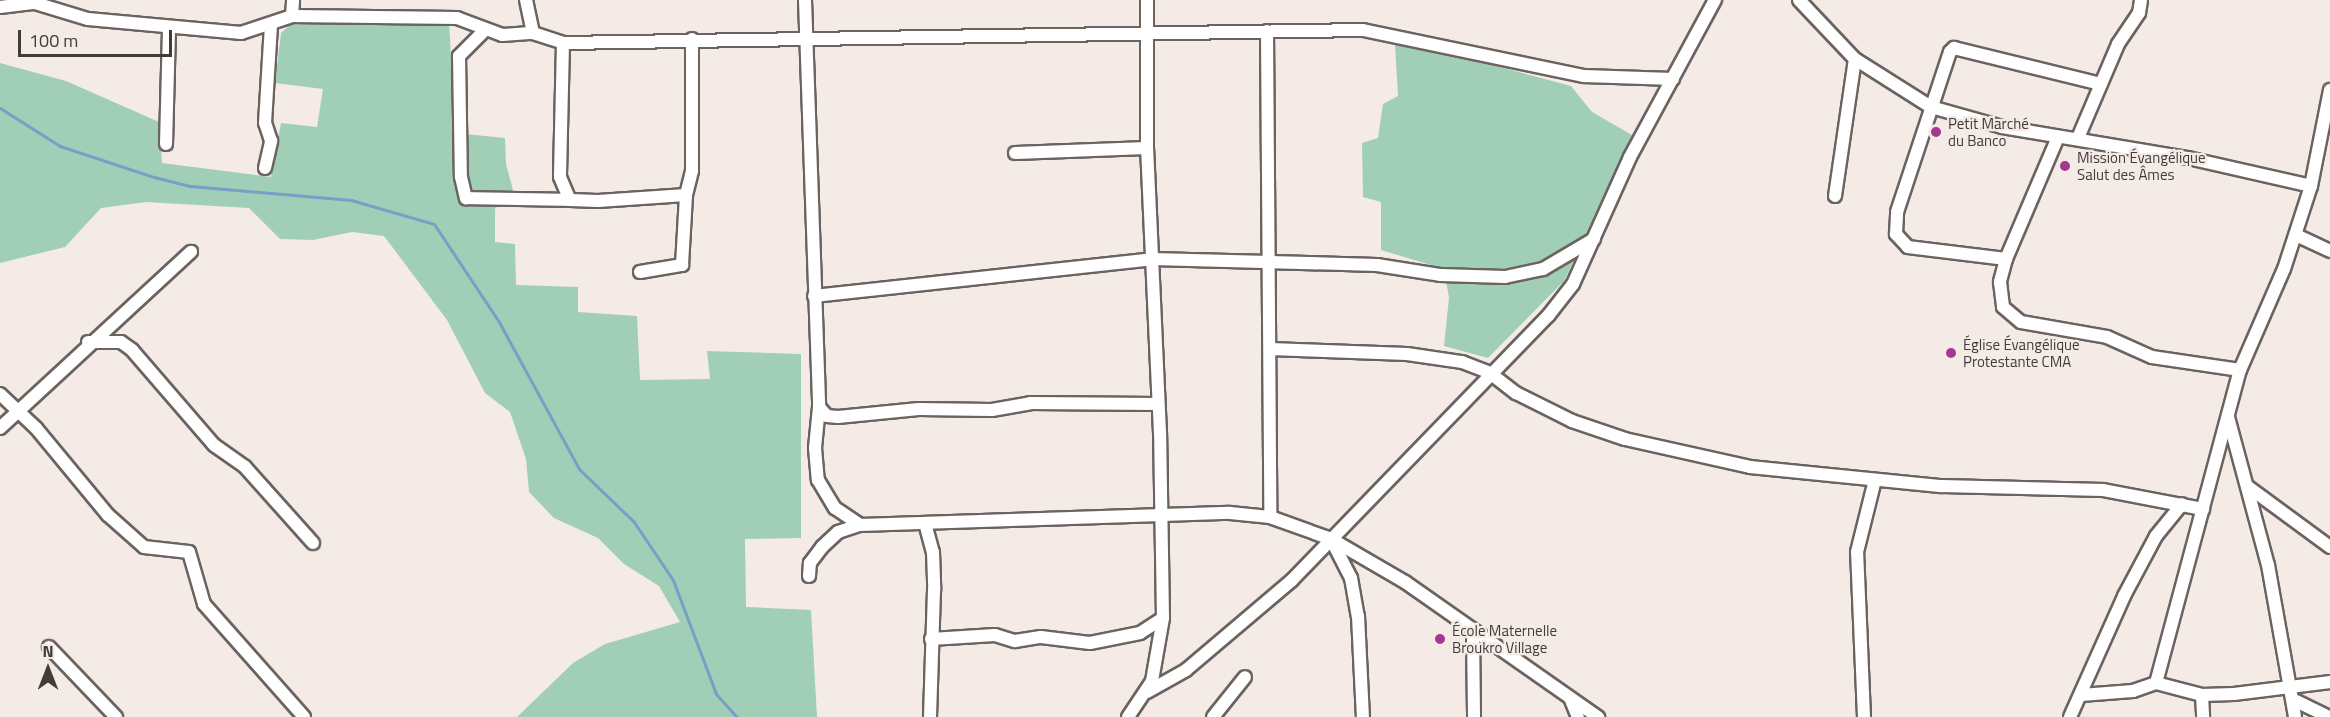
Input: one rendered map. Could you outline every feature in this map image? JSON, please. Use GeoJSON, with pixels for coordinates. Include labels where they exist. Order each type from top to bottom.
{"type":"FeatureCollection","features":[{"type":"Feature","properties":{"kind":"street"},"geometry":{"type":"LineString","coordinates":[[292,16],[293,0]]}},
{"type":"Feature","properties":{"kind":"street"},"geometry":{"type":"LineString","coordinates":[[526,0],[533,33]]}},
{"type":"Feature","properties":{"kind":"street"},"geometry":{"type":"LineString","coordinates":[[806,0],[804,38],[819,407],[815,448],[818,480],[835,508],[860,525]]}},
{"type":"Feature","properties":{"kind":"street"},"geometry":{"type":"LineString","coordinates":[[1128,717],[1148,692],[1157,665],[1163,618],[1147,148],[1147,0]]}},
{"type":"Feature","properties":{"kind":"street"},"geometry":{"type":"LineString","coordinates":[[1148,692],[1186,670],[1292,580],[1573,284],[1630,158],[1715,0]]}},
{"type":"Feature","properties":{"kind":"street"},"geometry":{"type":"LineString","coordinates":[[1799,0],[1855,59],[1931,107],[2058,137],[2078,138],[2311,186]]}},
{"type":"Feature","properties":{"kind":"street"},"geometry":{"type":"LineString","coordinates":[[2078,138],[2118,44],[2139,13],[2141,0]]}},
{"type":"Feature","properties":{"kind":"street"},"geometry":{"type":"LineString","coordinates":[[0,7],[35,3],[74,17],[169,29],[241,33],[270,26],[292,16],[457,18],[502,35],[533,33],[563,43],[692,39],[1363,30],[1584,76],[1673,79]]}},
{"type":"Feature","properties":{"kind":"street"},"geometry":{"type":"LineString","coordinates":[[265,168],[271,141],[265,123],[270,26]]}},
{"type":"Feature","properties":{"kind":"street"},"geometry":{"type":"LineString","coordinates":[[166,144],[169,29]]}},
{"type":"Feature","properties":{"kind":"street"},"geometry":{"type":"LineString","coordinates":[[485,30],[459,56],[461,177],[466,198],[534,203],[686,195]]}},
{"type":"Feature","properties":{"kind":"street"},"geometry":{"type":"LineString","coordinates":[[1267,32],[1270,517]]}},
{"type":"Feature","properties":{"kind":"street"},"geometry":{"type":"LineString","coordinates":[[640,272],[682,265],[686,195],[692,171],[692,39]]}},
{"type":"Feature","properties":{"kind":"street"},"geometry":{"type":"LineString","coordinates":[[563,43],[560,177],[570,200]]}},
{"type":"Feature","properties":{"kind":"street"},"geometry":{"type":"LineString","coordinates":[[2006,259],[1908,247],[1896,234],[1897,212],[1931,107],[1954,48],[2101,84]]}},
{"type":"Feature","properties":{"kind":"street"},"geometry":{"type":"LineString","coordinates":[[1835,196],[1855,59]]}},
{"type":"Feature","properties":{"kind":"street"},"geometry":{"type":"LineString","coordinates":[[2156,683],[2240,370],[2296,235],[2311,186],[2330,90]]}},
{"type":"Feature","properties":{"kind":"street"},"geometry":{"type":"LineString","coordinates":[[2058,137],[2006,259],[2000,296],[2011,316],[2021,322],[2107,337],[2152,357],[2240,370]]}},
{"type":"Feature","properties":{"kind":"street"},"geometry":{"type":"LineString","coordinates":[[1015,153],[1147,148]]}},
{"type":"Feature","properties":{"kind":"street"},"geometry":{"type":"LineString","coordinates":[[2296,235],[2330,251]]}},
{"type":"Feature","properties":{"kind":"street"},"geometry":{"type":"LineString","coordinates":[[814,296],[1152,259],[1268,264],[1377,265],[1441,275],[1505,277],[1543,269],[1594,239]]}},
{"type":"Feature","properties":{"kind":"street"},"geometry":{"type":"LineString","coordinates":[[0,428],[88,342],[191,252]]}},
{"type":"Feature","properties":{"kind":"street"},"geometry":{"type":"LineString","coordinates":[[88,342],[121,342],[132,350],[214,445],[246,467],[313,543]]}},
{"type":"Feature","properties":{"kind":"street"},"geometry":{"type":"LineString","coordinates":[[1270,349],[1435,356],[1490,373],[1516,393],[1572,422],[1625,439],[1750,466],[1942,486],[2058,486],[2203,509]]}},
{"type":"Feature","properties":{"kind":"street"},"geometry":{"type":"LineString","coordinates":[[0,394],[15,411],[36,428],[108,515],[144,547],[189,552],[204,604],[304,717]]}},
{"type":"Feature","properties":{"kind":"street"},"geometry":{"type":"LineString","coordinates":[[819,407],[826,416],[838,417],[918,409],[992,410],[1030,403],[1157,404]]}},
{"type":"Feature","properties":{"kind":"street"},"geometry":{"type":"LineString","coordinates":[[2227,412],[2268,565],[2293,695],[2295,717]]}},
{"type":"Feature","properties":{"kind":"street"},"geometry":{"type":"LineString","coordinates":[[1864,717],[1857,552],[1862,518],[1875,480]]}},
{"type":"Feature","properties":{"kind":"street"},"geometry":{"type":"LineString","coordinates":[[2246,485],[2330,547]]}},
{"type":"Feature","properties":{"kind":"street"},"geometry":{"type":"LineString","coordinates":[[2070,717],[2124,596],[2156,536],[2182,504]]}},
{"type":"Feature","properties":{"kind":"street"},"geometry":{"type":"LineString","coordinates":[[809,576],[810,563],[822,547],[838,532],[860,525],[1161,518],[1230,513],[1270,517],[1331,539],[1377,566],[1598,717]]}},
{"type":"Feature","properties":{"kind":"street"},"geometry":{"type":"LineString","coordinates":[[925,523],[933,552],[930,717]]}},
{"type":"Feature","properties":{"kind":"street"},"geometry":{"type":"LineString","coordinates":[[1331,539],[1351,578],[1362,659],[1363,717]]}},
{"type":"Feature","properties":{"kind":"street"},"geometry":{"type":"LineString","coordinates":[[1351,578],[1354,570],[1377,566]]}},
{"type":"Feature","properties":{"kind":"street"},"geometry":{"type":"LineString","coordinates":[[932,639],[995,634],[1015,641],[1041,637],[1090,643],[1140,633],[1163,618]]}},
{"type":"Feature","properties":{"kind":"street"},"geometry":{"type":"LineString","coordinates":[[1473,632],[1474,717]]}},
{"type":"Feature","properties":{"kind":"street"},"geometry":{"type":"LineString","coordinates":[[49,647],[116,717]]}},
{"type":"Feature","properties":{"kind":"street"},"geometry":{"type":"LineString","coordinates":[[1213,717],[1245,677]]}},
{"type":"Feature","properties":{"kind":"street"},"geometry":{"type":"LineString","coordinates":[[2081,695],[2133,691],[2156,683],[2202,695],[2293,695],[2330,682]]}},
{"type":"Feature","properties":{"kind":"street"},"geometry":{"type":"LineString","coordinates":[[2202,695],[2203,717]]}},
{"type":"Feature","properties":{"kind":"street"},"geometry":{"type":"LineString","coordinates":[[2293,695],[2329,717]]}},
{"type":"Feature","properties":{"kind":"street"},"geometry":{"type":"LineString","coordinates":[[1571,700],[1578,717]]}},
{"type":"Feature","properties":{"kind":"green space"},"geometry":{"type":"Polygon","coordinates":[[[295,20],[449,20],[455,133],[505,138],[506,164],[513,190],[495,209],[495,242],[515,244],[516,285],[578,287],[578,312],[637,316],[640,380],[710,379],[707,351],[801,354],[801,538],[745,539],[746,607],[811,610],[817,717],[517,717],[573,663],[605,644],[680,622],[659,586],[624,564],[598,538],[554,518],[529,492],[526,459],[510,412],[485,393],[447,320],[384,236],[352,232],[313,240],[280,239],[249,208],[146,202],[101,208],[65,247],[0,263],[0,63],[66,81],[159,122],[162,163],[271,177],[281,123],[317,127],[323,89],[275,83],[281,33],[295,20]]]}},
{"type":"Feature","properties":{"kind":"green space"},"geometry":{"type":"Polygon","coordinates":[[[1395,45],[1421,46],[1571,86],[1592,112],[1632,135],[1564,281],[1488,358],[1444,346],[1449,298],[1444,269],[1381,250],[1381,202],[1363,197],[1362,143],[1378,138],[1383,104],[1398,96],[1395,45]]]}},
{"type":"Feature","properties":{"kind":"waterway"},"geometry":{"type":"LineString","coordinates":[[0,108],[60,146],[154,177],[191,186],[351,200],[434,224],[499,322],[579,469],[634,522],[673,580],[716,694],[737,717]]}},
{"type":"Feature","properties":{"kind":"place","name":"Petit Marché du Banco"},"geometry":{"type":"Point","coordinates":[1936,132]}},
{"type":"Feature","properties":{"kind":"place","name":"Mission Évangélique Salut des Âmes"},"geometry":{"type":"Point","coordinates":[2065,166]}},
{"type":"Feature","properties":{"kind":"place","name":"Église Évangélique Protestante CMA"},"geometry":{"type":"Point","coordinates":[1951,353]}},
{"type":"Feature","properties":{"kind":"place","name":"École Maternelle Broukro Village"},"geometry":{"type":"Point","coordinates":[1440,639]}}]}
